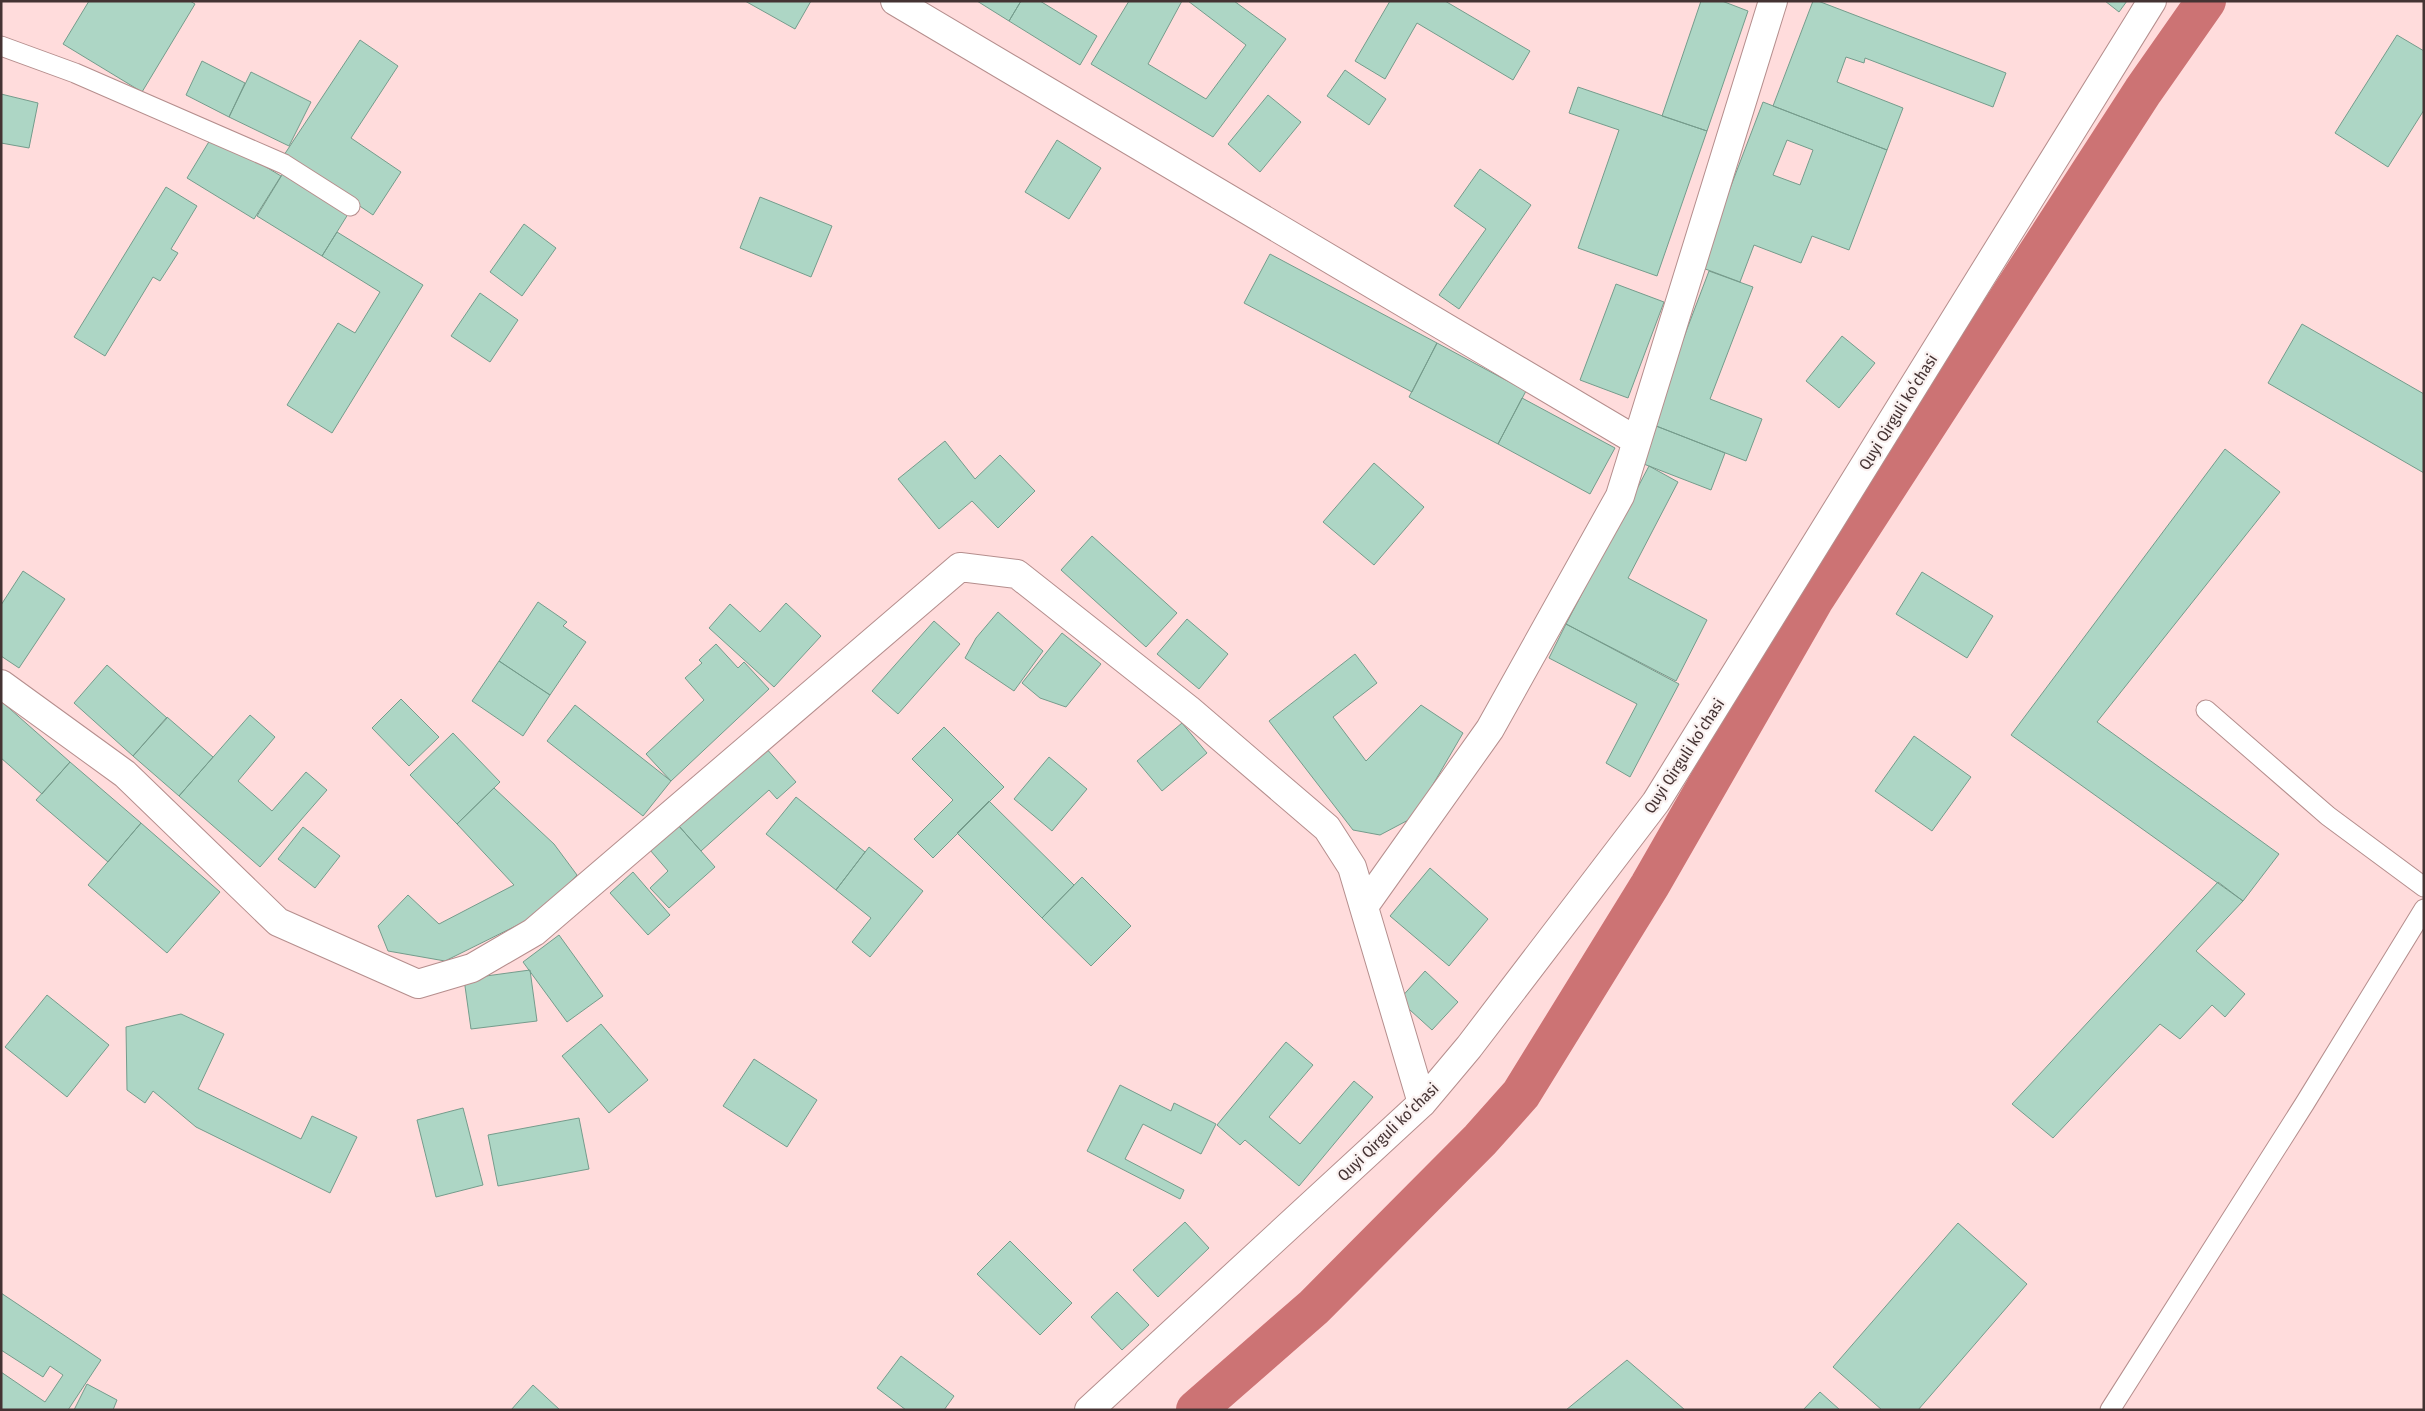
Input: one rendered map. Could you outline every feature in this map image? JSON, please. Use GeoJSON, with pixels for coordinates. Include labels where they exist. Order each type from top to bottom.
{"type":"FeatureCollection","features":[{"type":"Feature","properties":{"kind":"street"},"geometry":{"type":"LineString","coordinates":[[895,1],[1637,441]]}},
{"type":"Feature","properties":{"kind":"street"},"geometry":{"type":"LineString","coordinates":[[1365,905],[1490,729],[1620,496],[1773,1]]}},
{"type":"Feature","properties":{"kind":"street","name":"Quyi Qirguli koʻchasi"},"geometry":{"type":"LineString","coordinates":[[1090,1410],[1422,1103],[1469,1047],[1656,802],[2152,1]]}},
{"type":"Feature","properties":{"kind":"street"},"geometry":{"type":"LineString","coordinates":[[1,684],[125,774],[278,922],[418,984],[472,968],[534,932],[960,567],[1017,574],[1188,709],[1327,828],[1352,867],[1365,905],[1422,1103]]}},
{"type":"Feature","properties":{"kind":"lane"},"geometry":{"type":"LineString","coordinates":[[1,46],[75,73],[284,164],[350,206]]}},
{"type":"Feature","properties":{"kind":"lane"},"geometry":{"type":"LineString","coordinates":[[2206,710],[2328,816],[2424,887]]}},
{"type":"Feature","properties":{"kind":"lane"},"geometry":{"type":"LineString","coordinates":[[2110,1410],[2299,1112],[2424,909]]}},
{"type":"Feature","properties":{"kind":"building"},"geometry":{"type":"Polygon","coordinates":[[[89,1],[190,1],[195,4],[142,92],[63,44],[89,1]]]}},
{"type":"Feature","properties":{"kind":"building"},"geometry":{"type":"Polygon","coordinates":[[[745,1],[811,1],[795,29],[745,1]]]}},
{"type":"Feature","properties":{"kind":"building"},"geometry":{"type":"Polygon","coordinates":[[[977,1],[1021,1],[1009,21],[977,1]]]}},
{"type":"Feature","properties":{"kind":"building"},"geometry":{"type":"Polygon","coordinates":[[[1021,1],[1040,1],[1097,36],[1080,65],[1009,21],[1021,1]]]}},
{"type":"Feature","properties":{"kind":"building"},"geometry":{"type":"Polygon","coordinates":[[[1129,1],[1182,1],[1148,64],[1206,99],[1246,45],[1188,1],[1234,1],[1286,39],[1213,137],[1091,64],[1129,1]]]}},
{"type":"Feature","properties":{"kind":"building"},"geometry":{"type":"Polygon","coordinates":[[[1390,1],[1445,1],[1530,51],[1513,80],[1417,23],[1385,79],[1355,61],[1390,1]]]}},
{"type":"Feature","properties":{"kind":"building"},"geometry":{"type":"Polygon","coordinates":[[[1701,1],[1722,1],[1748,11],[1707,131],[1662,116],[1701,1]]]}},
{"type":"Feature","properties":{"kind":"building"},"geometry":{"type":"Polygon","coordinates":[[[1813,1],[1818,1],[2006,73],[1993,107],[1865,58],[1864,63],[1846,57],[1837,82],[1903,108],[1887,150],[1773,106],[1813,1]]]}},
{"type":"Feature","properties":{"kind":"building"},"geometry":{"type":"Polygon","coordinates":[[[2105,1],[2127,1],[2119,12],[2105,1]]]}},
{"type":"Feature","properties":{"kind":"building"},"geometry":{"type":"Polygon","coordinates":[[[2397,35],[2424,51],[2424,110],[2388,167],[2335,133],[2397,35]]]}},
{"type":"Feature","properties":{"kind":"building"},"geometry":{"type":"Polygon","coordinates":[[[360,40],[398,66],[351,138],[401,172],[373,215],[284,155],[360,40]]]}},
{"type":"Feature","properties":{"kind":"building"},"geometry":{"type":"Polygon","coordinates":[[[202,61],[245,83],[229,117],[186,95],[202,61]]]}},
{"type":"Feature","properties":{"kind":"building"},"geometry":{"type":"Polygon","coordinates":[[[1345,70],[1386,99],[1369,125],[1327,96],[1345,70]]]}},
{"type":"Feature","properties":{"kind":"building"},"geometry":{"type":"Polygon","coordinates":[[[251,72],[311,102],[289,146],[229,117],[251,72]]]}},
{"type":"Feature","properties":{"kind":"building"},"geometry":{"type":"Polygon","coordinates":[[[1578,87],[1707,131],[1657,276],[1578,248],[1619,130],[1569,113],[1578,87]]]}},
{"type":"Feature","properties":{"kind":"building"},"geometry":{"type":"Polygon","coordinates":[[[1,94],[38,103],[29,148],[1,143],[1,94]]]}},
{"type":"Feature","properties":{"kind":"building"},"geometry":{"type":"Polygon","coordinates":[[[1268,95],[1301,122],[1260,172],[1228,144],[1268,95]]]}},
{"type":"Feature","properties":{"kind":"building"},"geometry":{"type":"Polygon","coordinates":[[[1763,102],[1887,150],[1849,250],[1812,236],[1801,263],[1754,245],[1740,282],[1700,267],[1763,102]],[[1787,140],[1773,175],[1800,185],[1813,150],[1787,140]]]}},
{"type":"Feature","properties":{"kind":"building"},"geometry":{"type":"Polygon","coordinates":[[[213,135],[281,176],[254,219],[187,178],[213,135]]]}},
{"type":"Feature","properties":{"kind":"building"},"geometry":{"type":"Polygon","coordinates":[[[1057,140],[1101,168],[1069,219],[1025,192],[1057,140]]]}},
{"type":"Feature","properties":{"kind":"building"},"geometry":{"type":"Polygon","coordinates":[[[1480,169],[1531,205],[1459,309],[1439,295],[1486,229],[1454,206],[1480,169]]]}},
{"type":"Feature","properties":{"kind":"building"},"geometry":{"type":"Polygon","coordinates":[[[285,170],[350,211],[322,256],[257,216],[285,170]]]}},
{"type":"Feature","properties":{"kind":"building"},"geometry":{"type":"Polygon","coordinates":[[[166,187],[197,206],[171,249],[178,253],[160,281],[153,277],[105,356],[74,337],[166,187]]]}},
{"type":"Feature","properties":{"kind":"building"},"geometry":{"type":"Polygon","coordinates":[[[760,197],[832,226],[811,277],[740,248],[760,197]]]}},
{"type":"Feature","properties":{"kind":"building"},"geometry":{"type":"Polygon","coordinates":[[[524,224],[556,248],[522,296],[490,272],[524,224]]]}},
{"type":"Feature","properties":{"kind":"building"},"geometry":{"type":"Polygon","coordinates":[[[337,232],[423,285],[332,433],[287,405],[338,323],[355,333],[380,292],[322,256],[337,232]]]}},
{"type":"Feature","properties":{"kind":"building"},"geometry":{"type":"Polygon","coordinates":[[[1270,254],[1437,343],[1412,392],[1244,303],[1270,254]]]}},
{"type":"Feature","properties":{"kind":"building"},"geometry":{"type":"Polygon","coordinates":[[[1709,271],[1753,287],[1710,399],[1762,419],[1746,461],[1651,424],[1709,271]]]}},
{"type":"Feature","properties":{"kind":"building"},"geometry":{"type":"Polygon","coordinates":[[[1616,284],[1664,302],[1628,398],[1580,380],[1616,284]]]}},
{"type":"Feature","properties":{"kind":"building"},"geometry":{"type":"Polygon","coordinates":[[[480,293],[518,320],[490,362],[451,336],[480,293]]]}},
{"type":"Feature","properties":{"kind":"building"},"geometry":{"type":"Polygon","coordinates":[[[2302,324],[2424,394],[2424,473],[2268,383],[2302,324]]]}},
{"type":"Feature","properties":{"kind":"building"},"geometry":{"type":"Polygon","coordinates":[[[1842,336],[1875,363],[1839,408],[1806,381],[1842,336]]]}},
{"type":"Feature","properties":{"kind":"building"},"geometry":{"type":"Polygon","coordinates":[[[1437,343],[1526,391],[1498,444],[1409,397],[1437,343]]]}},
{"type":"Feature","properties":{"kind":"building"},"geometry":{"type":"Polygon","coordinates":[[[1522,398],[1615,448],[1590,494],[1498,444],[1522,398]]]}},
{"type":"Feature","properties":{"kind":"building"},"geometry":{"type":"Polygon","coordinates":[[[1651,424],[1725,453],[1711,490],[1636,461],[1651,424]]]}},
{"type":"Feature","properties":{"kind":"building"},"geometry":{"type":"Polygon","coordinates":[[[945,441],[975,479],[1000,455],[1035,491],[998,528],[972,501],[939,529],[898,479],[945,441]]]}},
{"type":"Feature","properties":{"kind":"building"},"geometry":{"type":"Polygon","coordinates":[[[2225,449],[2280,492],[2097,722],[2279,854],[2243,901],[2011,735],[2225,449]]]}},
{"type":"Feature","properties":{"kind":"building"},"geometry":{"type":"Polygon","coordinates":[[[1374,463],[1424,507],[1374,565],[1323,522],[1374,463]]]}},
{"type":"Feature","properties":{"kind":"building"},"geometry":{"type":"Polygon","coordinates":[[[1649,466],[1678,482],[1628,578],[1707,620],[1676,681],[1566,624],[1649,466]]]}},
{"type":"Feature","properties":{"kind":"building"},"geometry":{"type":"Polygon","coordinates":[[[1092,536],[1177,613],[1146,647],[1061,570],[1092,536]]]}},
{"type":"Feature","properties":{"kind":"building"},"geometry":{"type":"Polygon","coordinates":[[[23,571],[65,599],[19,668],[1,656],[1,605],[23,571]]]}},
{"type":"Feature","properties":{"kind":"building"},"geometry":{"type":"Polygon","coordinates":[[[1922,572],[1993,616],[1967,658],[1896,614],[1922,572]]]}},
{"type":"Feature","properties":{"kind":"building"},"geometry":{"type":"Polygon","coordinates":[[[538,602],[567,622],[563,626],[586,642],[550,695],[499,661],[538,602]]]}},
{"type":"Feature","properties":{"kind":"building"},"geometry":{"type":"Polygon","coordinates":[[[786,603],[821,636],[774,687],[709,628],[730,604],[760,632],[786,603]]]}},
{"type":"Feature","properties":{"kind":"building"},"geometry":{"type":"Polygon","coordinates":[[[998,612],[1043,651],[1014,691],[965,658],[976,638],[998,612]]]}},
{"type":"Feature","properties":{"kind":"building"},"geometry":{"type":"Polygon","coordinates":[[[1187,619],[1228,654],[1199,689],[1157,654],[1187,619]]]}},
{"type":"Feature","properties":{"kind":"building"},"geometry":{"type":"Polygon","coordinates":[[[934,621],[960,644],[898,714],[872,691],[934,621]]]}},
{"type":"Feature","properties":{"kind":"building"},"geometry":{"type":"Polygon","coordinates":[[[1566,624],[1679,684],[1630,777],[1606,763],[1637,704],[1549,658],[1566,624]]]}},
{"type":"Feature","properties":{"kind":"building"},"geometry":{"type":"Polygon","coordinates":[[[1062,633],[1101,664],[1066,707],[1040,698],[1022,683],[1062,633]]]}},
{"type":"Feature","properties":{"kind":"building"},"geometry":{"type":"Polygon","coordinates":[[[716,644],[738,668],[744,662],[769,689],[671,781],[646,754],[704,700],[685,678],[702,663],[699,660],[716,644]]]}},
{"type":"Feature","properties":{"kind":"building"},"geometry":{"type":"Polygon","coordinates":[[[1355,654],[1377,683],[1333,717],[1366,761],[1421,705],[1463,733],[1414,817],[1380,835],[1353,830],[1269,721],[1355,654]]]}},
{"type":"Feature","properties":{"kind":"building"},"geometry":{"type":"Polygon","coordinates":[[[499,661],[550,695],[523,736],[472,701],[499,661]]]}},
{"type":"Feature","properties":{"kind":"building"},"geometry":{"type":"Polygon","coordinates":[[[107,665],[167,718],[133,756],[74,703],[107,665]]]}},
{"type":"Feature","properties":{"kind":"building"},"geometry":{"type":"Polygon","coordinates":[[[401,699],[439,737],[409,766],[372,728],[401,699]]]}},
{"type":"Feature","properties":{"kind":"building"},"geometry":{"type":"Polygon","coordinates":[[[1,701],[70,762],[42,794],[1,758],[1,701]]]}},
{"type":"Feature","properties":{"kind":"building"},"geometry":{"type":"Polygon","coordinates":[[[575,705],[671,781],[643,816],[547,741],[575,705]]]}},
{"type":"Feature","properties":{"kind":"building"},"geometry":{"type":"Polygon","coordinates":[[[250,715],[275,737],[238,781],[272,811],[306,772],[327,790],[260,867],[179,796],[250,715]]]}},
{"type":"Feature","properties":{"kind":"building"},"geometry":{"type":"Polygon","coordinates":[[[167,717],[213,757],[179,796],[133,756],[167,717]]]}},
{"type":"Feature","properties":{"kind":"building"},"geometry":{"type":"Polygon","coordinates":[[[1182,723],[1207,753],[1162,791],[1137,761],[1182,723]]]}},
{"type":"Feature","properties":{"kind":"building"},"geometry":{"type":"Polygon","coordinates":[[[944,727],[1004,787],[933,858],[914,839],[953,800],[912,759],[944,727]]]}},
{"type":"Feature","properties":{"kind":"building"},"geometry":{"type":"Polygon","coordinates":[[[453,733],[500,782],[457,824],[410,775],[453,733]]]}},
{"type":"Feature","properties":{"kind":"building"},"geometry":{"type":"Polygon","coordinates":[[[1914,736],[1971,777],[1932,831],[1875,791],[1914,736]]]}},
{"type":"Feature","properties":{"kind":"building"},"geometry":{"type":"Polygon","coordinates":[[[765,747],[796,782],[777,799],[769,790],[701,851],[678,825],[765,747]]]}},
{"type":"Feature","properties":{"kind":"building"},"geometry":{"type":"Polygon","coordinates":[[[1049,757],[1087,789],[1052,831],[1014,799],[1049,757]]]}},
{"type":"Feature","properties":{"kind":"building"},"geometry":{"type":"Polygon","coordinates":[[[70,762],[141,823],[108,862],[36,800],[70,762]]]}},
{"type":"Feature","properties":{"kind":"building"},"geometry":{"type":"Polygon","coordinates":[[[494,788],[554,844],[577,875],[542,913],[445,961],[388,951],[378,926],[408,895],[439,924],[514,885],[457,824],[494,788]]]}},
{"type":"Feature","properties":{"kind":"building"},"geometry":{"type":"Polygon","coordinates":[[[796,797],[865,852],[836,890],[766,834],[796,797]]]}},
{"type":"Feature","properties":{"kind":"building"},"geometry":{"type":"Polygon","coordinates":[[[989,801],[1074,885],[1042,918],[957,833],[989,801]]]}},
{"type":"Feature","properties":{"kind":"building"},"geometry":{"type":"Polygon","coordinates":[[[141,823],[220,892],[167,953],[88,885],[141,823]]]}},
{"type":"Feature","properties":{"kind":"building"},"geometry":{"type":"Polygon","coordinates":[[[678,825],[715,867],[669,908],[650,888],[668,871],[650,850],[678,825]]]}},
{"type":"Feature","properties":{"kind":"building"},"geometry":{"type":"Polygon","coordinates":[[[303,827],[340,856],[315,888],[278,859],[303,827]]]}},
{"type":"Feature","properties":{"kind":"building"},"geometry":{"type":"Polygon","coordinates":[[[869,847],[923,891],[870,957],[852,942],[871,918],[836,890],[869,847]]]}},
{"type":"Feature","properties":{"kind":"building"},"geometry":{"type":"Polygon","coordinates":[[[1430,868],[1488,919],[1449,966],[1390,916],[1430,868]]]}},
{"type":"Feature","properties":{"kind":"building"},"geometry":{"type":"Polygon","coordinates":[[[633,872],[670,915],[648,935],[610,893],[633,872]]]}},
{"type":"Feature","properties":{"kind":"building"},"geometry":{"type":"Polygon","coordinates":[[[1082,877],[1131,926],[1091,966],[1042,918],[1082,877]]]}},
{"type":"Feature","properties":{"kind":"building"},"geometry":{"type":"Polygon","coordinates":[[[2218,882],[2243,901],[2196,951],[2245,994],[2225,1017],[2212,1005],[2180,1039],[2160,1024],[2053,1138],[2012,1104],[2218,882]]]}},
{"type":"Feature","properties":{"kind":"building"},"geometry":{"type":"Polygon","coordinates":[[[559,935],[603,996],[567,1022],[523,962],[559,935]]]}},
{"type":"Feature","properties":{"kind":"building"},"geometry":{"type":"Polygon","coordinates":[[[530,970],[537,1021],[471,1029],[464,979],[530,970]]]}},
{"type":"Feature","properties":{"kind":"building"},"geometry":{"type":"Polygon","coordinates":[[[1425,971],[1458,1002],[1432,1030],[1399,1000],[1425,971]]]}},
{"type":"Feature","properties":{"kind":"building"},"geometry":{"type":"Polygon","coordinates":[[[47,995],[109,1045],[67,1097],[5,1047],[47,995]]]}},
{"type":"Feature","properties":{"kind":"building"},"geometry":{"type":"Polygon","coordinates":[[[181,1014],[224,1034],[198,1089],[301,1139],[312,1116],[357,1137],[330,1193],[196,1127],[153,1091],[145,1103],[127,1090],[126,1027],[181,1014]]]}},
{"type":"Feature","properties":{"kind":"building"},"geometry":{"type":"Polygon","coordinates":[[[601,1024],[648,1080],[609,1113],[562,1056],[601,1024]]]}},
{"type":"Feature","properties":{"kind":"building"},"geometry":{"type":"Polygon","coordinates":[[[1286,1042],[1313,1065],[1269,1117],[1300,1144],[1354,1081],[1373,1097],[1299,1186],[1245,1140],[1240,1145],[1217,1125],[1286,1042]]]}},
{"type":"Feature","properties":{"kind":"building"},"geometry":{"type":"Polygon","coordinates":[[[754,1059],[817,1100],[787,1147],[723,1106],[754,1059]]]}},
{"type":"Feature","properties":{"kind":"building"},"geometry":{"type":"Polygon","coordinates":[[[1120,1085],[1171,1111],[1174,1103],[1216,1124],[1201,1154],[1143,1124],[1125,1159],[1184,1190],[1180,1199],[1087,1151],[1120,1085]]]}},
{"type":"Feature","properties":{"kind":"building"},"geometry":{"type":"Polygon","coordinates":[[[463,1108],[483,1185],[436,1197],[417,1120],[463,1108]]]}},
{"type":"Feature","properties":{"kind":"building"},"geometry":{"type":"Polygon","coordinates":[[[579,1118],[589,1169],[498,1186],[488,1135],[579,1118]]]}},
{"type":"Feature","properties":{"kind":"building"},"geometry":{"type":"Polygon","coordinates":[[[1185,1222],[1209,1248],[1158,1297],[1133,1270],[1185,1222]]]}},
{"type":"Feature","properties":{"kind":"building"},"geometry":{"type":"Polygon","coordinates":[[[1958,1223],[2027,1284],[1918,1410],[1882,1410],[1833,1367],[1958,1223]]]}},
{"type":"Feature","properties":{"kind":"building"},"geometry":{"type":"Polygon","coordinates":[[[1010,1241],[1072,1303],[1040,1335],[977,1274],[1010,1241]]]}},
{"type":"Feature","properties":{"kind":"building"},"geometry":{"type":"Polygon","coordinates":[[[1117,1292],[1149,1325],[1122,1350],[1091,1317],[1117,1292]]]}},
{"type":"Feature","properties":{"kind":"building"},"geometry":{"type":"Polygon","coordinates":[[[1,1293],[101,1360],[68,1410],[1,1410],[1,1372],[45,1402],[63,1375],[50,1366],[43,1377],[1,1350],[1,1293]]]}},
{"type":"Feature","properties":{"kind":"building"},"geometry":{"type":"Polygon","coordinates":[[[901,1356],[954,1396],[944,1410],[906,1410],[877,1388],[901,1356]]]}},
{"type":"Feature","properties":{"kind":"building"},"geometry":{"type":"Polygon","coordinates":[[[1627,1360],[1685,1410],[1566,1410],[1627,1360]]]}},
{"type":"Feature","properties":{"kind":"building"},"geometry":{"type":"Polygon","coordinates":[[[87,1384],[117,1400],[113,1410],[74,1410],[87,1384]]]}},
{"type":"Feature","properties":{"kind":"building"},"geometry":{"type":"Polygon","coordinates":[[[533,1385],[560,1410],[511,1410],[533,1385]]]}},
{"type":"Feature","properties":{"kind":"building"},"geometry":{"type":"Polygon","coordinates":[[[1820,1392],[1840,1410],[1803,1410],[1820,1392]]]}},
{"type":"Feature","properties":{"kind":"waterway"},"geometry":{"type":"LineString","coordinates":[[1196,1410],[1314,1307],[1480,1140],[1521,1094],[1650,885],[1813,601],[2143,91],[2206,1]]}}]}
